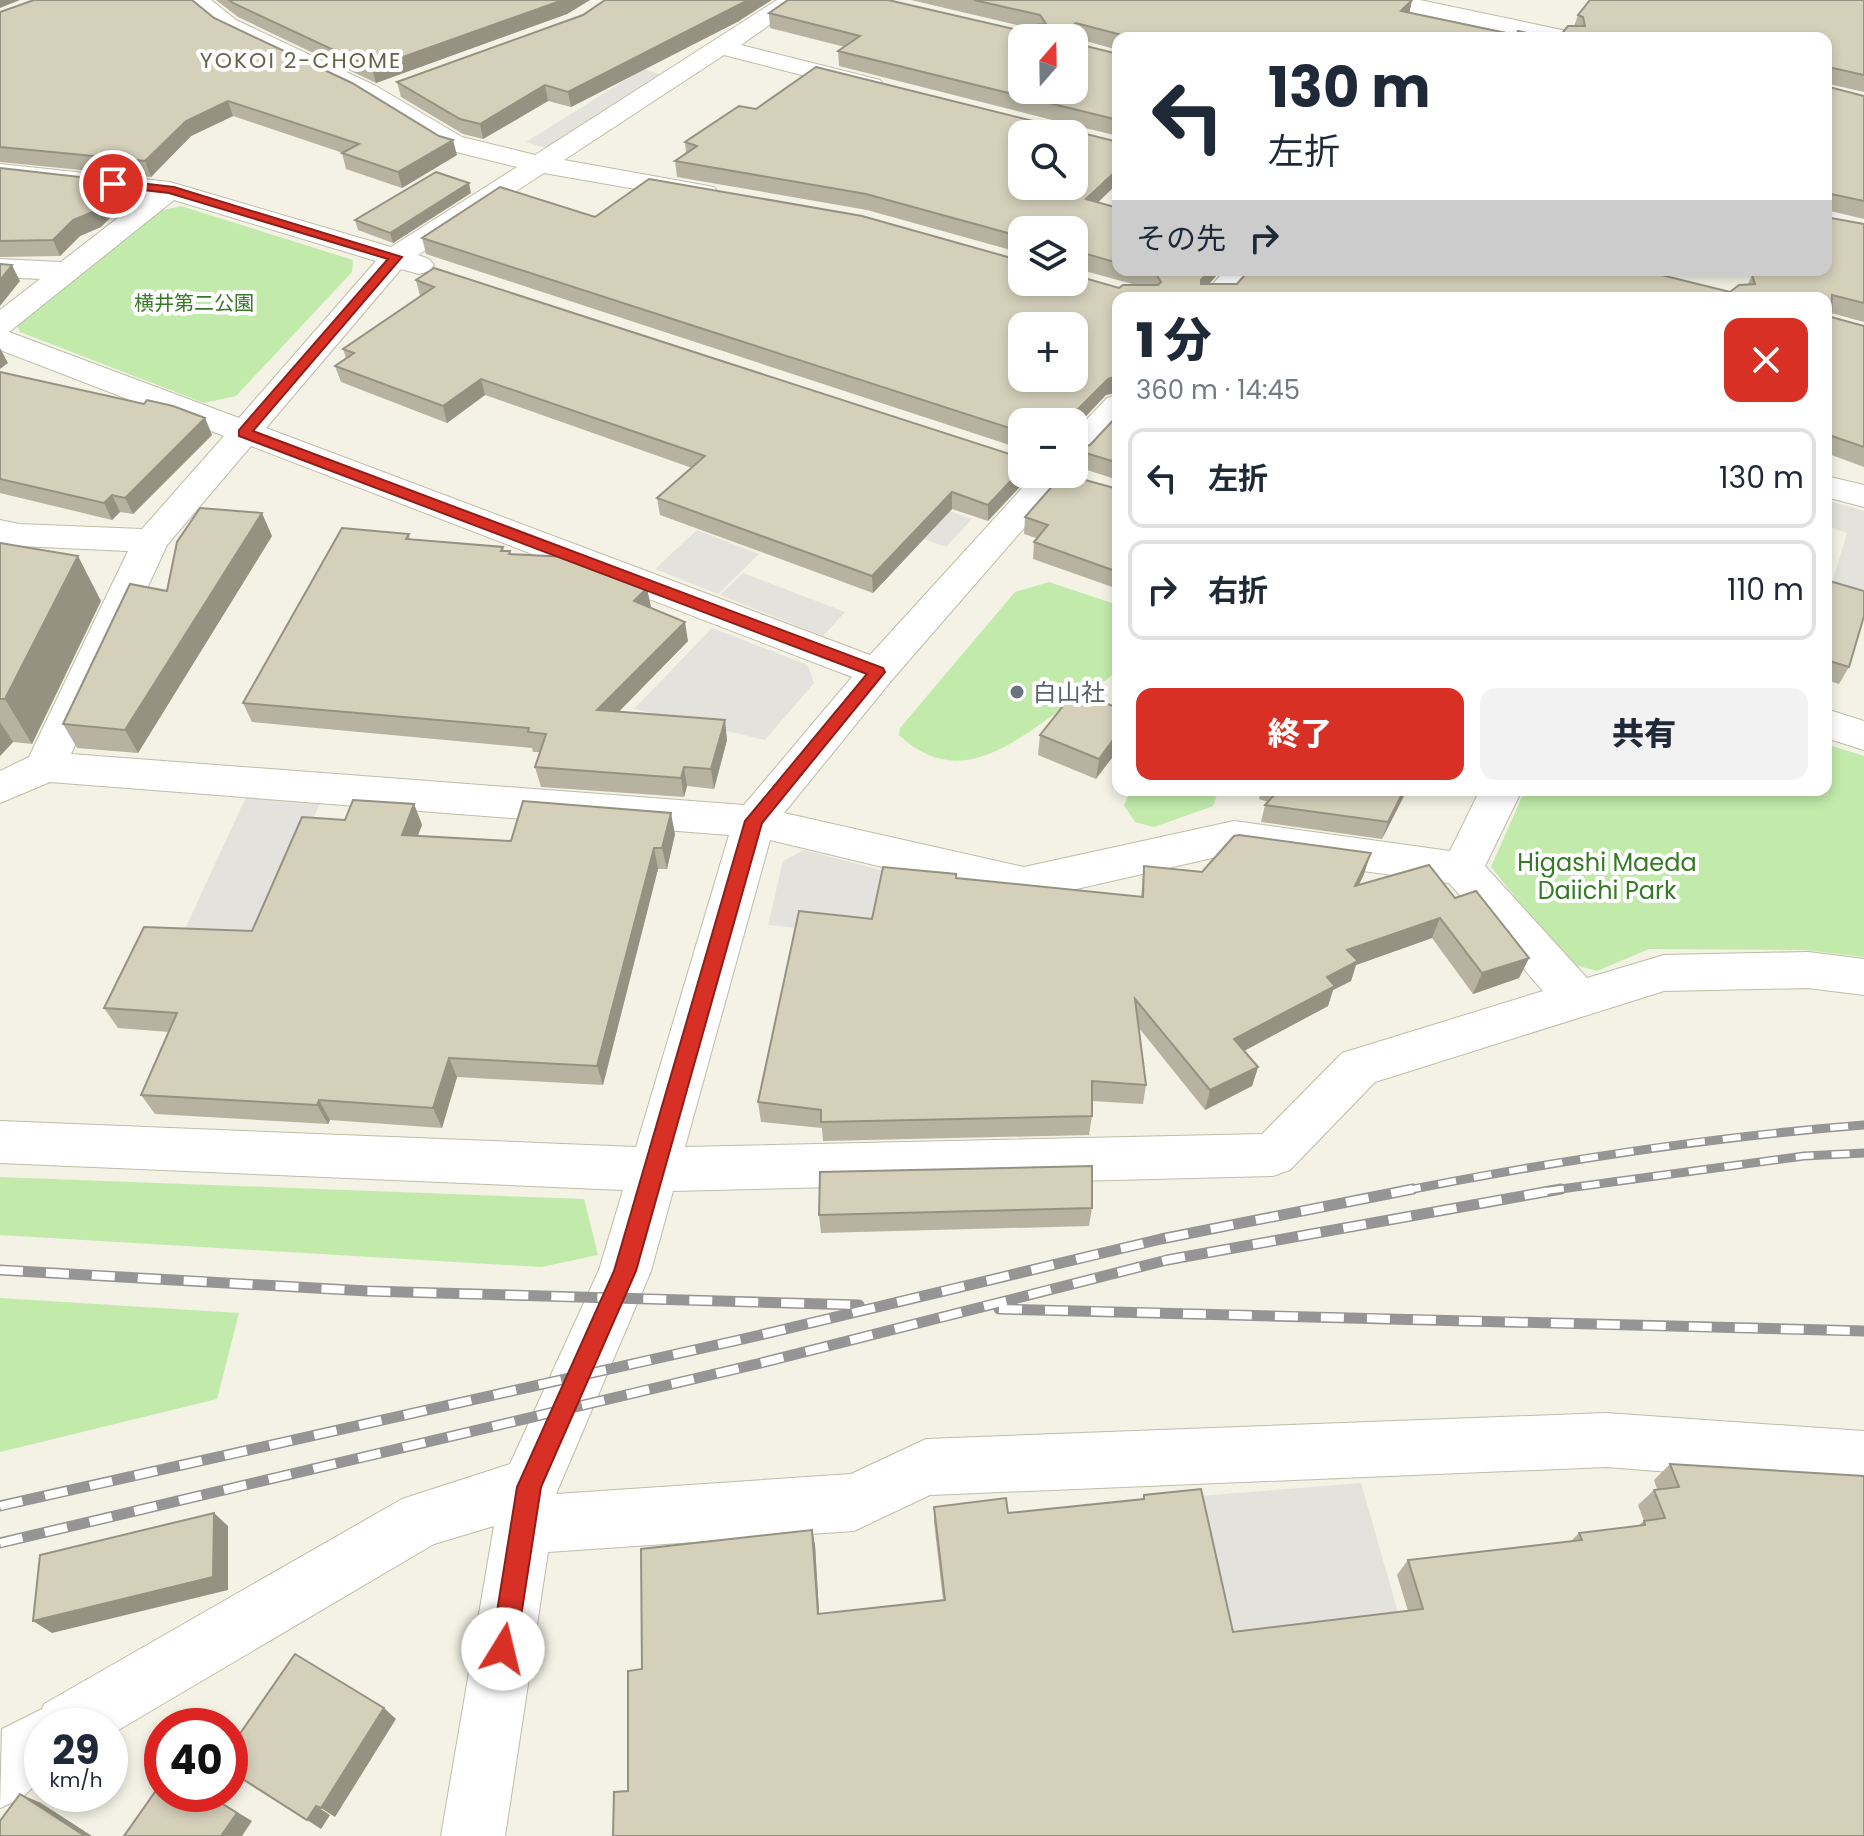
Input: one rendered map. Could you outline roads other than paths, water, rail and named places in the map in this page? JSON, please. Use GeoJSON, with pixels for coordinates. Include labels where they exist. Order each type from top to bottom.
{"type":"FeatureCollection","features":[{"type":"Feature","properties":{"kind":"street"},"geometry":{"type":"LineString","coordinates":[[196,0],[228,25],[374,95],[453,143],[540,164],[735,198]]}},
{"type":"Feature","properties":{"kind":"street"},"geometry":{"type":"LineString","coordinates":[[45,767],[151,541],[396,257],[793,0]]}},
{"type":"Feature","properties":{"kind":"street"},"geometry":{"type":"LineString","coordinates":[[1386,0],[1476,9],[1548,32]]}},
{"type":"Feature","properties":{"kind":"street"},"geometry":{"type":"LineString","coordinates":[[1455,32],[1476,9]]}},
{"type":"Feature","properties":{"kind":"street"},"geometry":{"type":"LineString","coordinates":[[721,47],[902,92]]}},
{"type":"Feature","properties":{"kind":"street"},"geometry":{"type":"LineString","coordinates":[[374,95],[403,85]]}},
{"type":"Feature","properties":{"kind":"street"},"geometry":{"type":"LineString","coordinates":[[0,172],[170,190],[441,272]]}},
{"type":"Feature","properties":{"kind":"street"},"geometry":{"type":"LineString","coordinates":[[0,325],[170,190]]}},
{"type":"Feature","properties":{"kind":"street"},"geometry":{"type":"LineString","coordinates":[[0,268],[68,271]]}},
{"type":"Feature","properties":{"kind":"street"},"geometry":{"type":"LineString","coordinates":[[1221,292],[1236,276]]}},
{"type":"Feature","properties":{"kind":"street"},"geometry":{"type":"LineString","coordinates":[[0,339],[877,672]]}},
{"type":"Feature","properties":{"kind":"street"},"geometry":{"type":"LineString","coordinates":[[1088,443],[1112,413]]}},
{"type":"Feature","properties":{"kind":"street"},"geometry":{"type":"LineString","coordinates":[[473,1836],[526,1506],[625,1271],[754,821],[877,672],[1050,488]]}},
{"type":"Feature","properties":{"kind":"street"},"geometry":{"type":"LineString","coordinates":[[1832,488],[1864,496]]}},
{"type":"Feature","properties":{"kind":"street"},"geometry":{"type":"LineString","coordinates":[[0,531],[19,535],[151,541]]}},
{"type":"Feature","properties":{"kind":"street"},"geometry":{"type":"LineString","coordinates":[[0,788],[45,767],[754,821],[1024,884],[1234,837],[1462,869],[1578,999]]}},
{"type":"Feature","properties":{"kind":"street"},"geometry":{"type":"LineString","coordinates":[[1462,869],[1498,796]]}},
{"type":"Feature","properties":{"kind":"street"},"geometry":{"type":"LineString","coordinates":[[0,1142],[654,1170],[1273,1155],[1359,1067],[1664,973],[1808,970],[1864,977]]}},
{"type":"Feature","properties":{"kind":"street"},"geometry":{"type":"LineString","coordinates":[[97,1708],[422,1519],[526,1506],[854,1502],[926,1467],[1606,1440],[1864,1459]]}},
{"type":"Feature","properties":{"kind":"street"},"geometry":{"type":"LineString","coordinates":[[0,1776],[24,1751]]}},
{"type":"Feature","properties":{"kind":"railway"},"geometry":{"type":"LineString","coordinates":[[1403,1191],[1632,1151],[1864,1125]]}},
{"type":"Feature","properties":{"kind":"railway"},"geometry":{"type":"LineString","coordinates":[[1546,1191],[1804,1156],[1864,1153]]}},
{"type":"Feature","properties":{"kind":"railway"},"geometry":{"type":"LineString","coordinates":[[0,1506],[752,1337],[1161,1239],[1413,1189]]}},
{"type":"Feature","properties":{"kind":"railway"},"geometry":{"type":"LineString","coordinates":[[0,1543],[761,1363],[1167,1260],[1561,1189]]}},
{"type":"Feature","properties":{"kind":"railway"},"geometry":{"type":"LineString","coordinates":[[0,1270],[367,1291],[859,1305]]}},
{"type":"Feature","properties":{"kind":"railway"},"geometry":{"type":"LineString","coordinates":[[999,1309],[1864,1331]]}},
{"type":"Feature","properties":{"kind":"place","name":"白山社"},"geometry":{"type":"Point","coordinates":[1017,692]}},
{"type":"Feature","properties":{"kind":"district","name":"YOKOI 2-CHOME"},"geometry":{"type":"Point","coordinates":[301,60]}},
{"type":"Feature","properties":{"kind":"park label","name":"横井第二公園"},"geometry":{"type":"Point","coordinates":[194,303]}},
{"type":"Feature","properties":{"kind":"park label","name":"Higashi Maeda Daiichi Park"},"geometry":{"type":"Point","coordinates":[1607,876]}}]}
